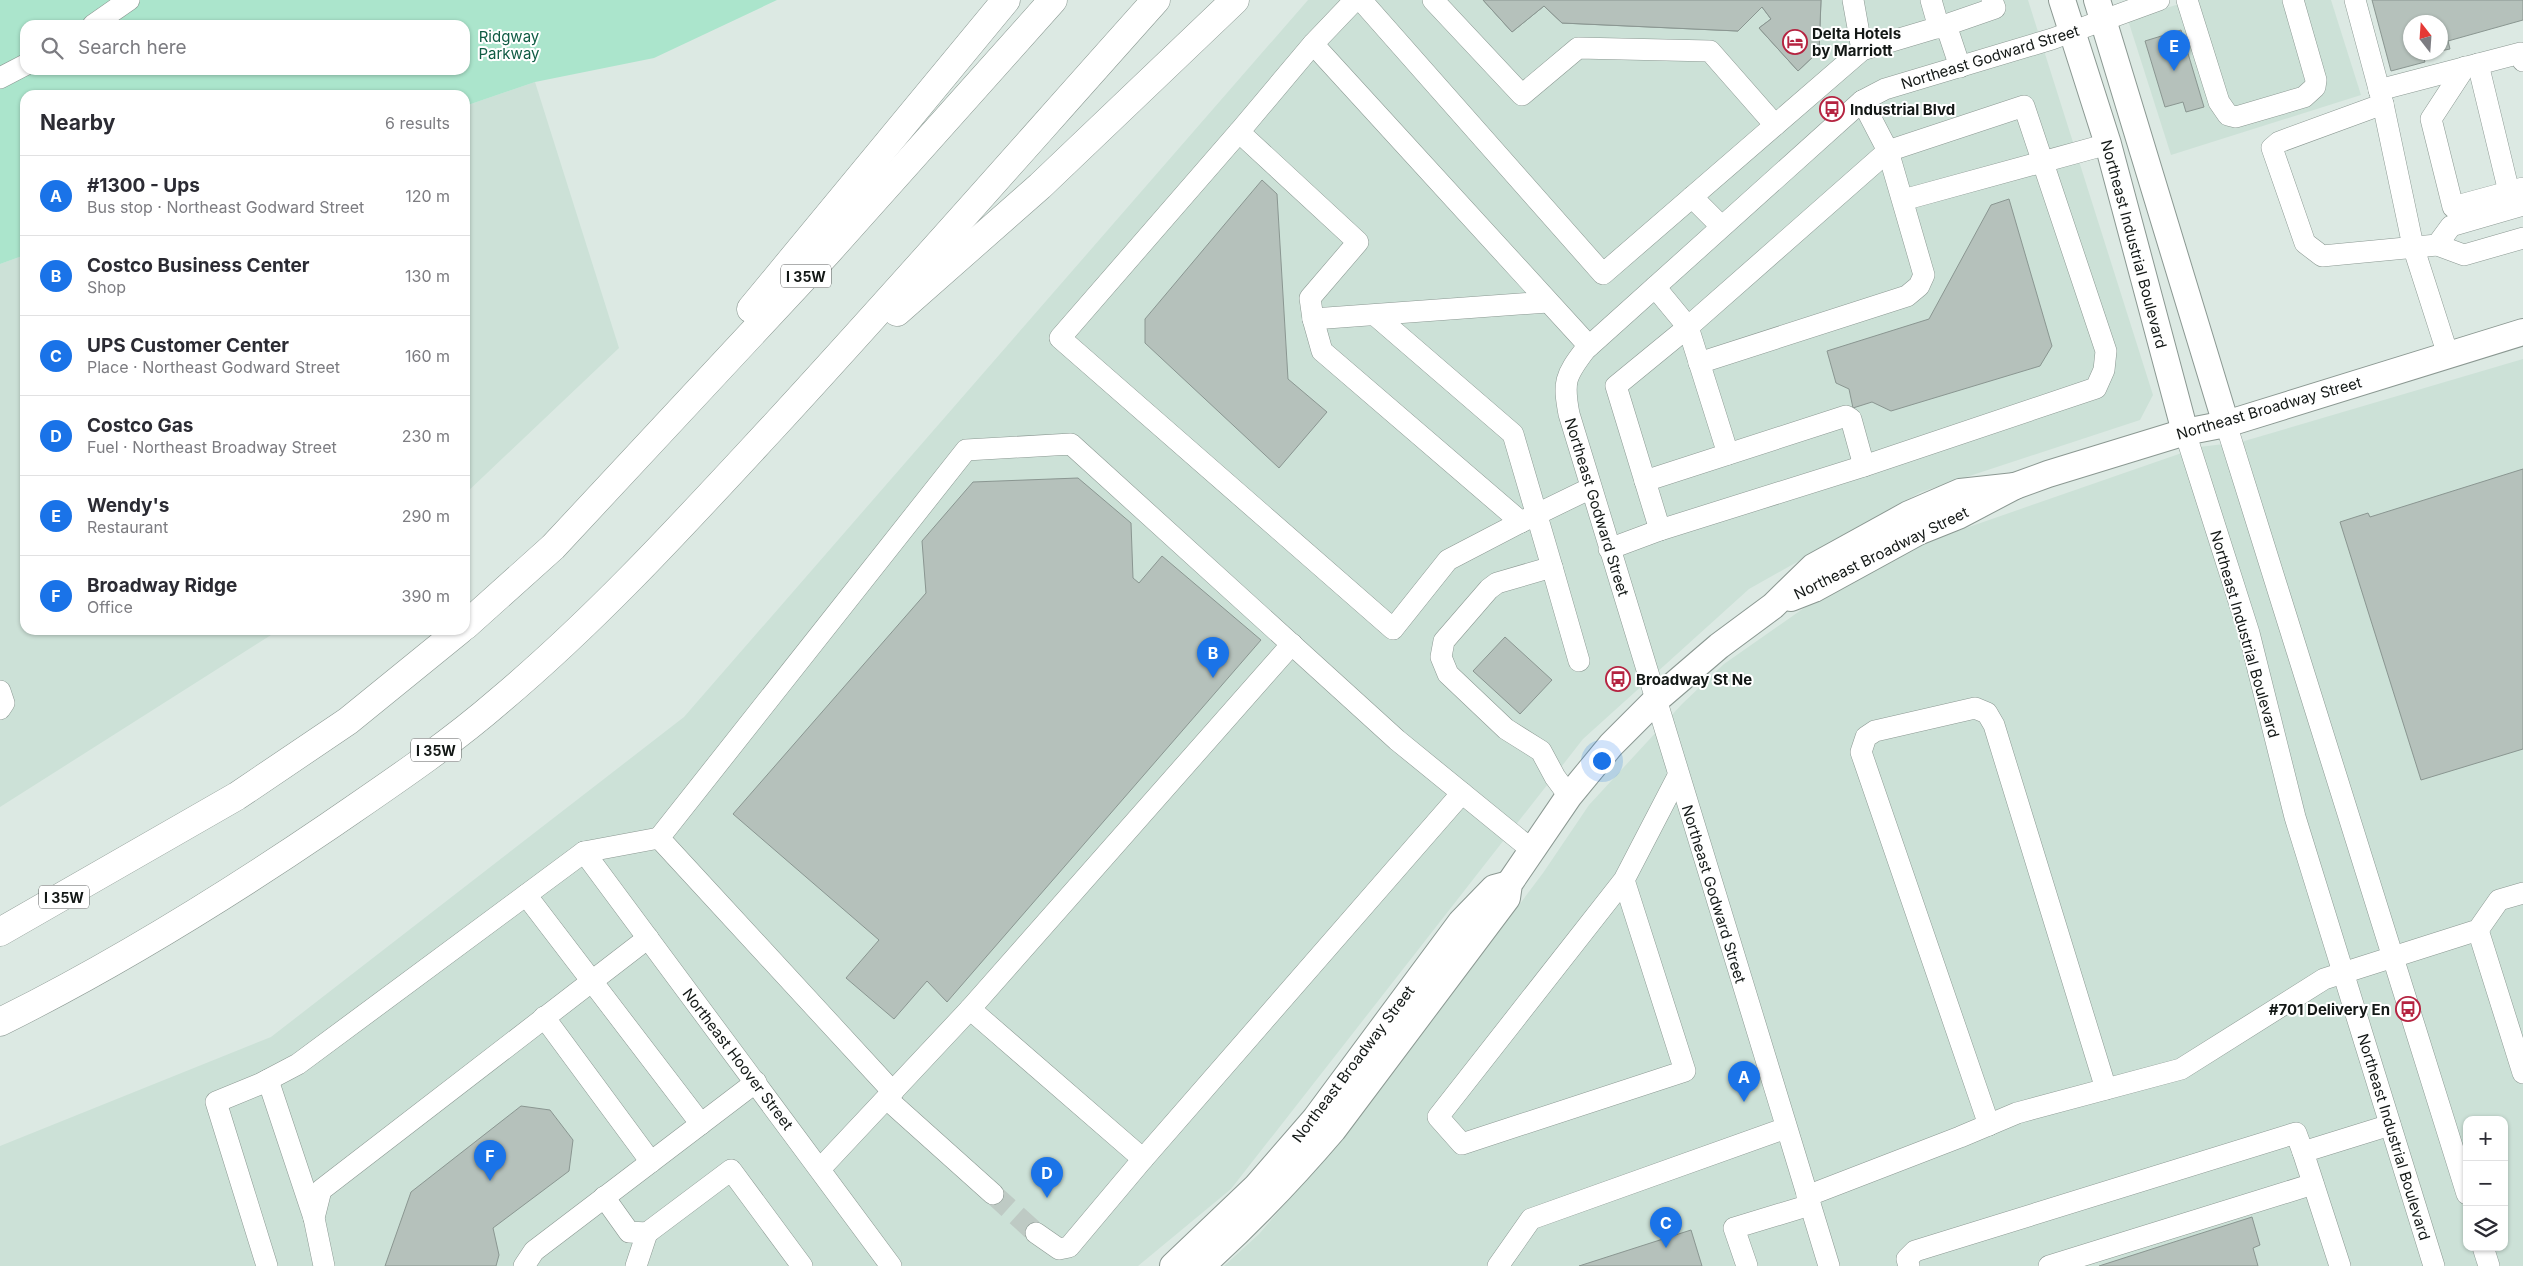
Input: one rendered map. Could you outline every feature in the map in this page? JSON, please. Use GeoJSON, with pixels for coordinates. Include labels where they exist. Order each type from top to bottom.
{"type":"FeatureCollection","features":[{"type":"Feature","properties":{"kind":"highway"},"geometry":{"type":"LineString","coordinates":[[553,546],[1006,0]]}},
{"type":"Feature","properties":{"kind":"highway","name":"I 35W"},"geometry":{"type":"LineString","coordinates":[[470,621],[553,546],[827,253],[1053,0]]}},
{"type":"Feature","properties":{"kind":"highway","name":"I 35W"},"geometry":{"type":"LineString","coordinates":[[0,1022],[106,967],[197,912],[398,778],[497,703],[595,615],[805,392],[1156,0]]}},
{"type":"Feature","properties":{"kind":"highway"},"geometry":{"type":"LineString","coordinates":[[805,392],[1040,186],[1235,0]]}},
{"type":"Feature","properties":{"kind":"highway","name":"I 35W"},"geometry":{"type":"LineString","coordinates":[[0,932],[128,861],[237,796],[348,721],[454,635]]}},
{"type":"Feature","properties":{"kind":"highway"},"geometry":{"type":"LineString","coordinates":[[0,912],[128,861]]}},
{"type":"Feature","properties":{"kind":"main road","name":"Northeast Industrial Boulevard"},"geometry":{"type":"LineString","coordinates":[[2062,0],[2108,144],[2186,432]]}},
{"type":"Feature","properties":{"kind":"main road"},"geometry":{"type":"LineString","coordinates":[[2100,10],[2226,424]]}},
{"type":"Feature","properties":{"kind":"main road","name":"Northeast Broadway Street"},"geometry":{"type":"LineString","coordinates":[[1201,1266],[1304,1163],[1333,1130],[1502,905],[1507,898],[1509,884],[1532,850],[1569,796],[1611,745],[1656,700],[1719,646],[1773,606],[1814,589],[1871,556],[2015,486],[2048,474],[2186,432],[2226,424],[2523,332]]}},
{"type":"Feature","properties":{"kind":"main road","name":"Northeast Broadway Street"},"geometry":{"type":"LineString","coordinates":[[1173,1266],[1256,1187],[1316,1119],[1461,922],[1494,888],[1509,884]]}},
{"type":"Feature","properties":{"kind":"street"},"geometry":{"type":"LineString","coordinates":[[101,20],[129,0]]}},
{"type":"Feature","properties":{"kind":"street"},"geometry":{"type":"LineString","coordinates":[[1356,0],[1313,44],[1060,338],[1393,629],[1448,560],[1591,488]]}},
{"type":"Feature","properties":{"kind":"street"},"geometry":{"type":"LineString","coordinates":[[1361,0],[1603,274],[1862,50],[1943,26],[1994,8],[1992,0]]}},
{"type":"Feature","properties":{"kind":"street"},"geometry":{"type":"LineString","coordinates":[[1433,0],[1522,95],[1578,48],[1710,51],[1775,126]]}},
{"type":"Feature","properties":{"kind":"street"},"geometry":{"type":"LineString","coordinates":[[1853,0],[1862,50]]}},
{"type":"Feature","properties":{"kind":"street"},"geometry":{"type":"LineString","coordinates":[[1931,0],[1960,67]]}},
{"type":"Feature","properties":{"kind":"street","name":"Northeast Godward Street"},"geometry":{"type":"LineString","coordinates":[[1829,1266],[1609,549],[1566,396],[1566,381],[1572,366],[1589,346],[1862,101],[1885,89],[2072,32],[2100,10],[2122,12],[2159,0]]}},
{"type":"Feature","properties":{"kind":"street"},"geometry":{"type":"LineString","coordinates":[[2190,9],[2219,102],[2228,115],[2245,116],[2304,97],[2315,87],[2316,80],[2293,0]]}},
{"type":"Feature","properties":{"kind":"street"},"geometry":{"type":"LineString","coordinates":[[2355,0],[2381,97],[2413,246],[2448,355]]}},
{"type":"Feature","properties":{"kind":"street"},"geometry":{"type":"LineString","coordinates":[[1313,44],[1589,346]]}},
{"type":"Feature","properties":{"kind":"street"},"geometry":{"type":"LineString","coordinates":[[2523,61],[2521,53],[2471,66],[2381,97],[2279,142],[2272,148],[2305,243],[2322,256],[2437,245],[2464,255],[2523,238]]}},
{"type":"Feature","properties":{"kind":"street"},"geometry":{"type":"LineString","coordinates":[[2471,66],[2431,119],[2453,207],[2518,195]]}},
{"type":"Feature","properties":{"kind":"street"},"geometry":{"type":"LineString","coordinates":[[2471,66],[2518,195]]}},
{"type":"Feature","properties":{"kind":"street"},"geometry":{"type":"LineString","coordinates":[[0,78],[20,68]]}},
{"type":"Feature","properties":{"kind":"street"},"geometry":{"type":"LineString","coordinates":[[1699,363],[1907,296],[1919,286],[1924,275],[1904,200],[1888,151],[1862,101]]}},
{"type":"Feature","properties":{"kind":"street"},"geometry":{"type":"LineString","coordinates":[[1609,549],[1660,530],[1864,466],[2096,388],[2104,370],[2106,351],[2024,106],[1888,151],[1688,327],[1616,386],[1660,530]]}},
{"type":"Feature","properties":{"kind":"street"},"geometry":{"type":"LineString","coordinates":[[1238,132],[1358,242],[1310,298],[1313,319],[1322,351],[1529,518]]}},
{"type":"Feature","properties":{"kind":"street"},"geometry":{"type":"LineString","coordinates":[[1904,200],[2108,144]]}},
{"type":"Feature","properties":{"kind":"street"},"geometry":{"type":"LineString","coordinates":[[2437,245],[2451,226],[2518,195]]}},
{"type":"Feature","properties":{"kind":"street"},"geometry":{"type":"LineString","coordinates":[[1692,198],[1721,226]]}},
{"type":"Feature","properties":{"kind":"street"},"geometry":{"type":"LineString","coordinates":[[1655,287],[1688,327],[1728,454]]}},
{"type":"Feature","properties":{"kind":"street"},"geometry":{"type":"LineString","coordinates":[[1313,319],[1548,302]]}},
{"type":"Feature","properties":{"kind":"street"},"geometry":{"type":"LineString","coordinates":[[1375,315],[1513,434],[1529,518],[1552,567],[1579,661]]}},
{"type":"Feature","properties":{"kind":"street"},"geometry":{"type":"LineString","coordinates":[[1645,481],[1846,416],[1851,419],[1864,466]]}},
{"type":"Feature","properties":{"kind":"street"},"geometry":{"type":"LineString","coordinates":[[2226,424],[2463,1181]]}},
{"type":"Feature","properties":{"kind":"street","name":"Northeast Industrial Boulevard"},"geometry":{"type":"LineString","coordinates":[[2186,432],[2249,633],[2295,817],[2434,1266]]}},
{"type":"Feature","properties":{"kind":"street"},"geometry":{"type":"LineString","coordinates":[[267,1266],[216,1102],[268,1080],[298,1064],[584,852],[659,838],[966,450],[1071,444],[1397,740],[1532,850]]}},
{"type":"Feature","properties":{"kind":"street"},"geometry":{"type":"LineString","coordinates":[[1552,567],[1497,583],[1489,589],[1444,641],[1441,657],[1448,674],[1506,728],[1541,751],[1555,777],[1569,796]]}},
{"type":"Feature","properties":{"kind":"street"},"geometry":{"type":"LineString","coordinates":[[820,1169],[970,1008],[1292,644]]}},
{"type":"Feature","properties":{"kind":"street"},"geometry":{"type":"LineString","coordinates":[[0,691],[4,703],[0,710]]}},
{"type":"Feature","properties":{"kind":"street"},"geometry":{"type":"LineString","coordinates":[[1989,1125],[1861,752],[1866,737],[1875,731],[1975,708],[1987,713],[1994,725],[2106,1089]]}},
{"type":"Feature","properties":{"kind":"street"},"geometry":{"type":"LineString","coordinates":[[1624,880],[1685,1071],[1462,1144],[1438,1117],[1624,880],[1678,776]]}},
{"type":"Feature","properties":{"kind":"street"},"geometry":{"type":"LineString","coordinates":[[1036,1233],[1058,1249],[1069,1247],[1143,1159],[1462,793]]}},
{"type":"Feature","properties":{"kind":"street"},"geometry":{"type":"LineString","coordinates":[[659,838],[890,1096],[993,1194]]}},
{"type":"Feature","properties":{"kind":"street","name":"Northeast Hoover Street"},"geometry":{"type":"LineString","coordinates":[[584,852],[891,1266]]}},
{"type":"Feature","properties":{"kind":"street"},"geometry":{"type":"LineString","coordinates":[[1747,1266],[1734,1228],[1808,1200],[2017,1113],[2182,1069],[2324,979],[2478,930],[2499,900],[2523,893]]}},
{"type":"Feature","properties":{"kind":"street"},"geometry":{"type":"LineString","coordinates":[[526,895],[701,1124]]}},
{"type":"Feature","properties":{"kind":"street"},"geometry":{"type":"LineString","coordinates":[[2478,930],[2523,1073]]}},
{"type":"Feature","properties":{"kind":"street"},"geometry":{"type":"LineString","coordinates":[[314,1218],[321,1190],[648,938]]}},
{"type":"Feature","properties":{"kind":"street"},"geometry":{"type":"LineString","coordinates":[[970,1008],[1143,1159]]}},
{"type":"Feature","properties":{"kind":"street"},"geometry":{"type":"LineString","coordinates":[[544,1017],[651,1162]]}},
{"type":"Feature","properties":{"kind":"street"},"geometry":{"type":"LineString","coordinates":[[268,1080],[314,1218],[324,1266]]}},
{"type":"Feature","properties":{"kind":"street"},"geometry":{"type":"LineString","coordinates":[[524,1266],[534,1251],[756,1082]]}},
{"type":"Feature","properties":{"kind":"street"},"geometry":{"type":"LineString","coordinates":[[2303,1152],[2390,1125]]}},
{"type":"Feature","properties":{"kind":"street"},"geometry":{"type":"LineString","coordinates":[[1498,1266],[1531,1219],[1786,1128]]}},
{"type":"Feature","properties":{"kind":"street"},"geometry":{"type":"LineString","coordinates":[[1909,1266],[1907,1259],[1915,1250],[2296,1134],[2340,1266]]}},
{"type":"Feature","properties":{"kind":"street"},"geometry":{"type":"LineString","coordinates":[[636,1266],[647,1233],[731,1170],[802,1266]]}},
{"type":"Feature","properties":{"kind":"street"},"geometry":{"type":"LineString","coordinates":[[2049,1266],[2313,1184]]}},
{"type":"Feature","properties":{"kind":"street"},"geometry":{"type":"LineString","coordinates":[[604,1197],[629,1232],[647,1233]]}},
{"type":"Feature","properties":{"kind":"street"},"geometry":{"type":"LineString","coordinates":[[2484,1251],[2489,1266]]}},
{"type":"Feature","properties":{"kind":"shaded area"},"geometry":{"type":"Polygon","coordinates":[[[1308,0],[2028,0],[2153,395],[2140,420],[1921,492],[1749,589],[1583,739],[1231,1189],[1138,1266],[0,1266],[0,1146],[271,1037],[684,717],[1308,0]]]}},
{"type":"Feature","properties":{"kind":"shaded area"},"geometry":{"type":"Polygon","coordinates":[[[2192,0],[2331,0],[2361,95],[2171,155],[2128,20],[2192,0]]]}},
{"type":"Feature","properties":{"kind":"shaded area"},"geometry":{"type":"Polygon","coordinates":[[[535,82],[619,348],[470,489],[470,104],[535,82]]]}},
{"type":"Feature","properties":{"kind":"shaded area"},"geometry":{"type":"Polygon","coordinates":[[[20,257],[20,635],[271,635],[0,807],[0,264],[20,257]]]}},
{"type":"Feature","properties":{"kind":"shaded area"},"geometry":{"type":"Polygon","coordinates":[[[2523,359],[2523,1266],[1224,1266],[1259,1234],[1359,1118],[1543,873],[1589,805],[1682,704],[1724,664],[1831,589],[1879,563],[1943,536],[2199,447],[2241,442],[2523,359]]]}},
{"type":"Feature","properties":{"kind":"green space","name":"Ridgway Parkway"},"geometry":{"type":"Polygon","coordinates":[[[0,0],[777,0],[654,58],[535,82],[470,104],[470,90],[20,90],[20,257],[0,264],[0,0]]]}},
{"type":"Feature","properties":{"kind":"building","name":"Delta Hotels by Marriott"},"geometry":{"type":"Polygon","coordinates":[[[1483,0],[1821,0],[1819,51],[1798,71],[1759,28],[1771,19],[1762,7],[1738,31],[1562,23],[1544,6],[1512,32],[1483,0]]]}},
{"type":"Feature","properties":{"kind":"building","name":"Delta Hotels by Marriott"},"geometry":{"type":"Polygon","coordinates":[[[1483,0],[1821,0],[1819,51],[1798,71],[1759,28],[1771,19],[1762,7],[1738,31],[1562,23],[1544,6],[1512,32],[1483,0]]]}},
{"type":"Feature","properties":{"kind":"building"},"geometry":{"type":"Polygon","coordinates":[[[2372,0],[2523,0],[2523,20],[2448,41],[2448,15],[2403,15],[2403,60],[2424,60],[2425,62],[2391,71],[2372,0]]]}},
{"type":"Feature","properties":{"kind":"building"},"geometry":{"type":"Polygon","coordinates":[[[2181,30],[2204,107],[2186,112],[2183,102],[2165,107],[2145,41],[2181,30]]]}},
{"type":"Feature","properties":{"kind":"building"},"geometry":{"type":"Polygon","coordinates":[[[1262,180],[1277,194],[1288,379],[1327,412],[1279,468],[1145,343],[1145,319],[1262,180]]]}},
{"type":"Feature","properties":{"kind":"building"},"geometry":{"type":"Polygon","coordinates":[[[2009,199],[2052,346],[2040,366],[1891,411],[1872,402],[1853,408],[1849,389],[1836,383],[1827,351],[1929,319],[1991,205],[2009,199]]]}},
{"type":"Feature","properties":{"kind":"building"},"geometry":{"type":"Polygon","coordinates":[[[2523,469],[2523,749],[2421,780],[2340,522],[2368,513],[2370,517],[2523,469]]]}},
{"type":"Feature","properties":{"kind":"building"},"geometry":{"type":"Polygon","coordinates":[[[1078,478],[1131,523],[1133,578],[1139,583],[1162,556],[1261,640],[947,1002],[927,981],[894,1019],[846,978],[879,940],[733,814],[926,593],[922,541],[973,482],[1078,478]]]}},
{"type":"Feature","properties":{"kind":"building"},"geometry":{"type":"Polygon","coordinates":[[[1505,637],[1552,680],[1520,714],[1473,671],[1505,637]]]}},
{"type":"Feature","properties":{"kind":"building"},"geometry":{"type":"Polygon","coordinates":[[[521,1106],[550,1110],[573,1140],[569,1171],[493,1228],[499,1255],[496,1266],[385,1266],[411,1192],[521,1106]]]}},
{"type":"Feature","properties":{"kind":"building"},"geometry":{"type":"Polygon","coordinates":[[[2252,1217],[2260,1245],[2253,1248],[2258,1266],[2099,1266],[2252,1217]]]}},
{"type":"Feature","properties":{"kind":"building"},"geometry":{"type":"Polygon","coordinates":[[[1691,1230],[1702,1266],[1579,1266],[1691,1230]]]}},
{"type":"Feature","properties":{"kind":"tunnel"},"geometry":{"type":"LineString","coordinates":[[993,1194],[1036,1233]]}},
{"type":"Feature","properties":{"kind":"place","name":"Delta Hotels by Marriott"},"geometry":{"type":"Point","coordinates":[1795,42]}},
{"type":"Feature","properties":{"kind":"place","name":"Wendy's"},"geometry":{"type":"Point","coordinates":[2174,71]}},
{"type":"Feature","properties":{"kind":"place","name":"Industrial Blvd"},"geometry":{"type":"Point","coordinates":[1832,109]}},
{"type":"Feature","properties":{"kind":"place","name":"Costco Business Center"},"geometry":{"type":"Point","coordinates":[1213,678]}},
{"type":"Feature","properties":{"kind":"place","name":"Broadway St Ne"},"geometry":{"type":"Point","coordinates":[1618,679]}},
{"type":"Feature","properties":{"kind":"place","name":"#701 Delivery En"},"geometry":{"type":"Point","coordinates":[2408,1009]}},
{"type":"Feature","properties":{"kind":"place","name":"#1300 - Ups"},"geometry":{"type":"Point","coordinates":[1744,1102]}},
{"type":"Feature","properties":{"kind":"place","name":"Broadway Ridge"},"geometry":{"type":"Point","coordinates":[490,1181]}},
{"type":"Feature","properties":{"kind":"place","name":"Costco Gas"},"geometry":{"type":"Point","coordinates":[1047,1198]}},
{"type":"Feature","properties":{"kind":"place","name":"UPS Customer Center"},"geometry":{"type":"Point","coordinates":[1666,1248]}}]}
